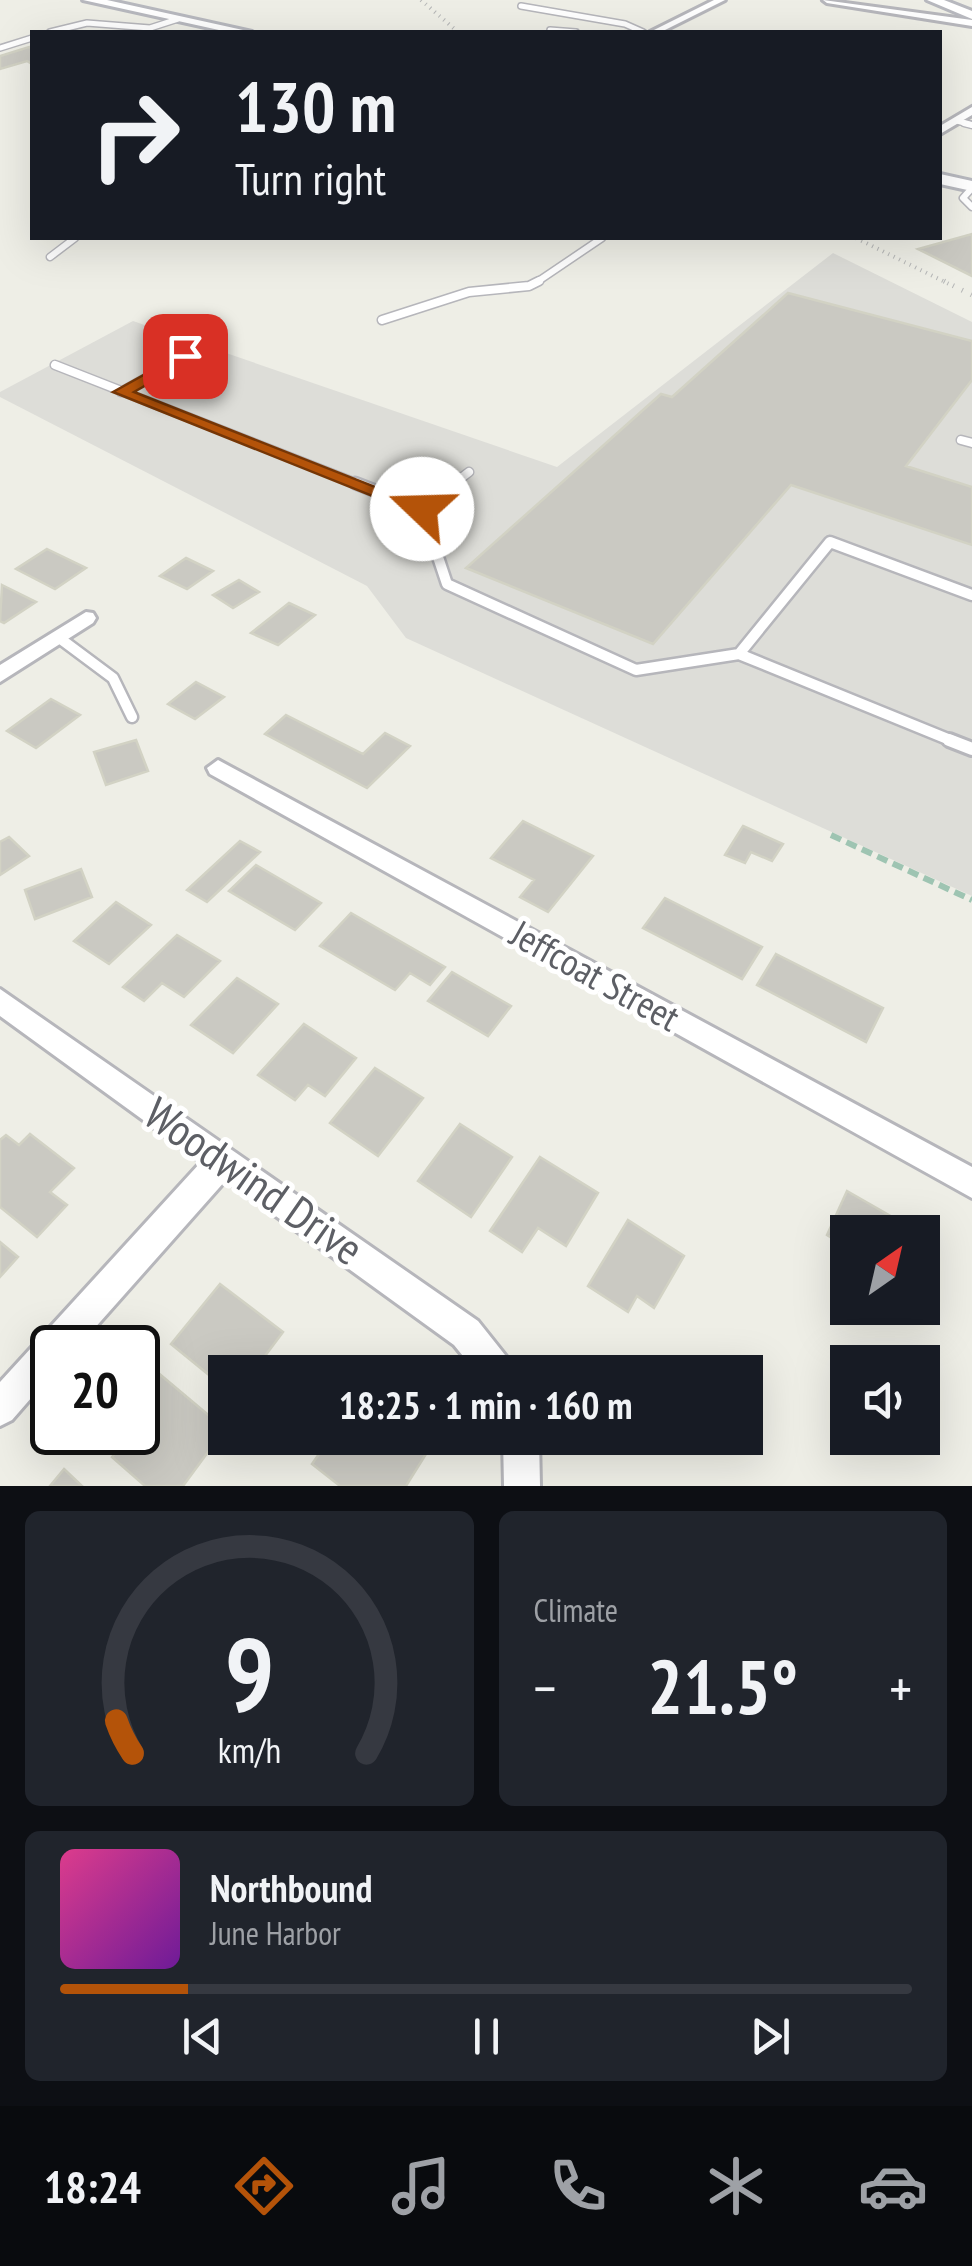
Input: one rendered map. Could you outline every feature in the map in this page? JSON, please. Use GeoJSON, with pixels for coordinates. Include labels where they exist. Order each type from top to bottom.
{"type":"FeatureCollection","features":[{"type":"Feature","properties":{"kind":"street"},"geometry":{"type":"LineString","coordinates":[[89,0],[176,26],[222,30]]}},
{"type":"Feature","properties":{"kind":"street"},"geometry":{"type":"LineString","coordinates":[[660,30],[720,0]]}},
{"type":"Feature","properties":{"kind":"street"},"geometry":{"type":"LineString","coordinates":[[827,0],[972,19]]}},
{"type":"Feature","properties":{"kind":"street"},"geometry":{"type":"LineString","coordinates":[[933,0],[972,19]]}},
{"type":"Feature","properties":{"kind":"street"},"geometry":{"type":"LineString","coordinates":[[942,131],[972,110]]}},
{"type":"Feature","properties":{"kind":"street"},"geometry":{"type":"LineString","coordinates":[[942,180],[972,187]]}},
{"type":"Feature","properties":{"kind":"street"},"geometry":{"type":"LineString","coordinates":[[0,676],[86,618]]}},
{"type":"Feature","properties":{"kind":"street","name":"Jeffcoat Street"},"geometry":{"type":"LineString","coordinates":[[218,768],[972,1183]]}},
{"type":"Feature","properties":{"kind":"street","name":"Woodwind Drive"},"geometry":{"type":"LineString","coordinates":[[0,1001],[466,1333],[483,1355]]}},
{"type":"Feature","properties":{"kind":"street"},"geometry":{"type":"LineString","coordinates":[[74,1325],[223,1160]]}},
{"type":"Feature","properties":{"kind":"street"},"geometry":{"type":"LineString","coordinates":[[0,1408],[30,1374]]}},
{"type":"Feature","properties":{"kind":"street"},"geometry":{"type":"LineString","coordinates":[[521,1455],[522,1486]]}},
{"type":"Feature","properties":{"kind":"lane"},"geometry":{"type":"LineString","coordinates":[[522,6],[625,24],[638,30]]}},
{"type":"Feature","properties":{"kind":"lane"},"geometry":{"type":"LineString","coordinates":[[58,30],[88,22],[148,29],[176,26]]}},
{"type":"Feature","properties":{"kind":"lane"},"geometry":{"type":"LineString","coordinates":[[148,29],[176,26]]}},
{"type":"Feature","properties":{"kind":"lane"},"geometry":{"type":"LineString","coordinates":[[0,48],[30,39]]}},
{"type":"Feature","properties":{"kind":"lane"},"geometry":{"type":"LineString","coordinates":[[957,121],[972,125]]}},
{"type":"Feature","properties":{"kind":"lane"},"geometry":{"type":"LineString","coordinates":[[972,187],[963,198],[972,207]]}},
{"type":"Feature","properties":{"kind":"lane"},"geometry":{"type":"LineString","coordinates":[[50,257],[71,240]]}},
{"type":"Feature","properties":{"kind":"lane"},"geometry":{"type":"LineString","coordinates":[[382,320],[469,292],[528,286],[551,275],[599,240]]}},
{"type":"Feature","properties":{"kind":"lane"},"geometry":{"type":"LineString","coordinates":[[121,392],[185,356]]}},
{"type":"Feature","properties":{"kind":"lane"},"geometry":{"type":"LineString","coordinates":[[55,365],[422,509]]}},
{"type":"Feature","properties":{"kind":"lane"},"geometry":{"type":"LineString","coordinates":[[422,509],[469,472]]}},
{"type":"Feature","properties":{"kind":"lane"},"geometry":{"type":"LineString","coordinates":[[422,509],[447,584],[636,670],[739,654],[972,749]]}},
{"type":"Feature","properties":{"kind":"lane"},"geometry":{"type":"LineString","coordinates":[[739,654],[830,542],[972,595]]}},
{"type":"Feature","properties":{"kind":"lane"},"geometry":{"type":"LineString","coordinates":[[58,636],[114,677],[122,687],[132,718]]}},
{"type":"Feature","properties":{"kind":"path"},"geometry":{"type":"LineString","coordinates":[[831,835],[972,900]]}},
{"type":"Feature","properties":{"kind":"shaded area"},"geometry":{"type":"Polygon","coordinates":[[[833,253],[972,322],[972,896],[406,638],[367,586],[0,397],[0,392],[133,321],[557,467],[833,253]]]}},
{"type":"Feature","properties":{"kind":"building"},"geometry":{"type":"Polygon","coordinates":[[[30,47],[30,63],[0,69],[0,56],[30,47]]]}},
{"type":"Feature","properties":{"kind":"building"},"geometry":{"type":"Polygon","coordinates":[[[972,234],[972,276],[918,249],[972,234]]]}},
{"type":"Feature","properties":{"kind":"building"},"geometry":{"type":"Polygon","coordinates":[[[788,293],[972,341],[972,380],[906,466],[972,487],[972,545],[791,485],[653,644],[466,568],[661,394],[672,397],[788,293]]]}},
{"type":"Feature","properties":{"kind":"building"},"geometry":{"type":"Polygon","coordinates":[[[47,549],[86,568],[55,589],[16,569],[47,549]]]}},
{"type":"Feature","properties":{"kind":"building"},"geometry":{"type":"Polygon","coordinates":[[[186,558],[213,571],[187,589],[160,576],[186,558]]]}},
{"type":"Feature","properties":{"kind":"building"},"geometry":{"type":"Polygon","coordinates":[[[239,580],[259,592],[233,608],[213,595],[239,580]]]}},
{"type":"Feature","properties":{"kind":"building"},"geometry":{"type":"Polygon","coordinates":[[[2,585],[36,602],[4,623],[0,621],[2,585]]]}},
{"type":"Feature","properties":{"kind":"building"},"geometry":{"type":"Polygon","coordinates":[[[289,603],[315,615],[278,645],[251,633],[289,603]]]}},
{"type":"Feature","properties":{"kind":"building"},"geometry":{"type":"Polygon","coordinates":[[[196,682],[224,697],[195,719],[168,704],[196,682]]]}},
{"type":"Feature","properties":{"kind":"building"},"geometry":{"type":"Polygon","coordinates":[[[51,699],[80,715],[36,748],[7,731],[51,699]]]}},
{"type":"Feature","properties":{"kind":"building"},"geometry":{"type":"Polygon","coordinates":[[[286,715],[363,754],[385,733],[410,746],[367,788],[265,734],[286,715]]]}},
{"type":"Feature","properties":{"kind":"building"},"geometry":{"type":"Polygon","coordinates":[[[136,740],[148,771],[106,785],[94,752],[136,740]]]}},
{"type":"Feature","properties":{"kind":"building"},"geometry":{"type":"Polygon","coordinates":[[[523,821],[593,856],[548,912],[520,897],[534,880],[491,858],[523,821]]]}},
{"type":"Feature","properties":{"kind":"building"},"geometry":{"type":"Polygon","coordinates":[[[743,826],[783,844],[772,861],[751,852],[745,863],[725,855],[743,826]]]}},
{"type":"Feature","properties":{"kind":"building"},"geometry":{"type":"Polygon","coordinates":[[[9,837],[29,856],[0,875],[0,842],[9,837]]]}},
{"type":"Feature","properties":{"kind":"building"},"geometry":{"type":"Polygon","coordinates":[[[240,841],[260,852],[207,902],[187,890],[240,841]]]}},
{"type":"Feature","properties":{"kind":"building"},"geometry":{"type":"Polygon","coordinates":[[[256,865],[321,903],[295,930],[229,891],[256,865]]]}},
{"type":"Feature","properties":{"kind":"building"},"geometry":{"type":"Polygon","coordinates":[[[81,869],[92,897],[35,919],[25,890],[81,869]]]}},
{"type":"Feature","properties":{"kind":"building"},"geometry":{"type":"Polygon","coordinates":[[[665,898],[762,947],[742,979],[643,928],[665,898]]]}},
{"type":"Feature","properties":{"kind":"building"},"geometry":{"type":"Polygon","coordinates":[[[116,902],[151,925],[109,964],[74,941],[116,902]]]}},
{"type":"Feature","properties":{"kind":"building"},"geometry":{"type":"Polygon","coordinates":[[[351,913],[445,967],[430,985],[410,973],[395,990],[320,946],[351,913]]]}},
{"type":"Feature","properties":{"kind":"building"},"geometry":{"type":"Polygon","coordinates":[[[177,935],[220,961],[184,997],[162,983],[144,1001],[123,987],[177,935]]]}},
{"type":"Feature","properties":{"kind":"building"},"geometry":{"type":"Polygon","coordinates":[[[776,954],[883,1008],[866,1042],[757,985],[776,954]]]}},
{"type":"Feature","properties":{"kind":"building"},"geometry":{"type":"Polygon","coordinates":[[[452,972],[511,1006],[488,1036],[428,1001],[452,972]]]}},
{"type":"Feature","properties":{"kind":"building"},"geometry":{"type":"Polygon","coordinates":[[[237,978],[278,1004],[233,1053],[191,1025],[237,978]]]}},
{"type":"Feature","properties":{"kind":"building"},"geometry":{"type":"Polygon","coordinates":[[[304,1024],[356,1058],[325,1096],[308,1085],[295,1100],[258,1075],[304,1024]]]}},
{"type":"Feature","properties":{"kind":"building"},"geometry":{"type":"Polygon","coordinates":[[[375,1068],[423,1098],[378,1156],[330,1123],[375,1068]]]}},
{"type":"Feature","properties":{"kind":"building"},"geometry":{"type":"Polygon","coordinates":[[[460,1124],[512,1157],[471,1217],[418,1181],[460,1124]]]}},
{"type":"Feature","properties":{"kind":"building"},"geometry":{"type":"Polygon","coordinates":[[[30,1134],[74,1168],[50,1192],[67,1205],[37,1237],[0,1207],[0,1140],[6,1135],[19,1145],[30,1134]]]}},
{"type":"Feature","properties":{"kind":"building"},"geometry":{"type":"Polygon","coordinates":[[[540,1157],[598,1193],[566,1246],[538,1228],[522,1252],[490,1231],[540,1157]]]}},
{"type":"Feature","properties":{"kind":"building"},"geometry":{"type":"Polygon","coordinates":[[[847,1191],[889,1215],[836,1215],[847,1191]]]}},
{"type":"Feature","properties":{"kind":"building"},"geometry":{"type":"Polygon","coordinates":[[[628,1220],[684,1256],[654,1308],[637,1296],[628,1312],[588,1286],[628,1220]]]}},
{"type":"Feature","properties":{"kind":"building"},"geometry":{"type":"Polygon","coordinates":[[[0,1242],[18,1257],[0,1277],[0,1242]]]}},
{"type":"Feature","properties":{"kind":"building"},"geometry":{"type":"Polygon","coordinates":[[[220,1284],[283,1332],[266,1355],[208,1355],[208,1374],[171,1344],[220,1284]]]}},
{"type":"Feature","properties":{"kind":"building"},"geometry":{"type":"Polygon","coordinates":[[[160,1374],[208,1415],[208,1452],[183,1486],[145,1486],[112,1457],[160,1455],[160,1374]]]}},
{"type":"Feature","properties":{"kind":"building"},"geometry":{"type":"Polygon","coordinates":[[[318,1455],[425,1455],[406,1486],[340,1486],[312,1464],[318,1455]]]}},
{"type":"Feature","properties":{"kind":"building"},"geometry":{"type":"Polygon","coordinates":[[[64,1469],[82,1486],[50,1486],[64,1469]]]}},
{"type":"Feature","properties":{"kind":"railway"},"geometry":{"type":"LineString","coordinates":[[421,0],[456,30]]}},
{"type":"Feature","properties":{"kind":"railway"},"geometry":{"type":"LineString","coordinates":[[860,240],[949,284]]}},
{"type":"Feature","properties":{"kind":"railway"},"geometry":{"type":"LineString","coordinates":[[944,281],[972,295]]}},
{"type":"Feature","properties":{"kind":"route"},"geometry":{"type":"LineString","coordinates":[[185,356],[121,392],[422,509]]}}]}
